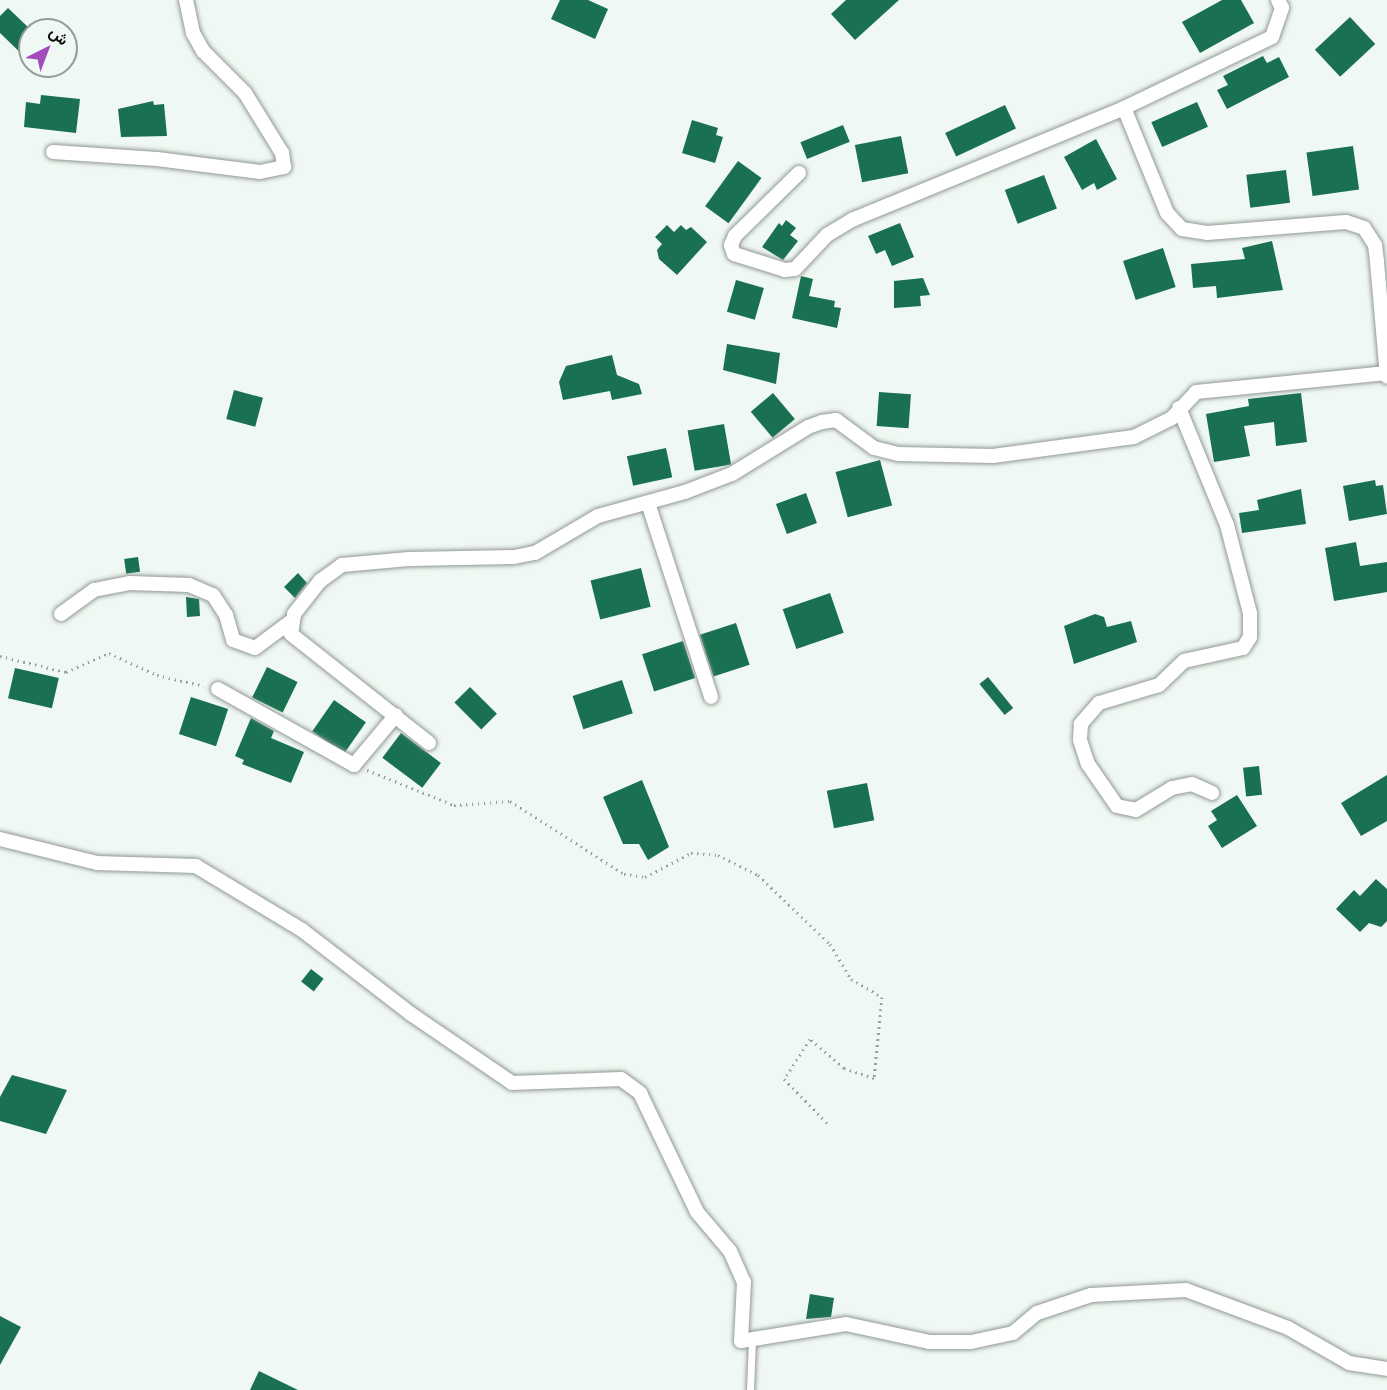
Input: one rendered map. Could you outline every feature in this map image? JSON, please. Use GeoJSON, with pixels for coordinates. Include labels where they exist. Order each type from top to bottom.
{"type":"FeatureCollection","features":[{"type":"Feature","properties":{"kind":"street"},"geometry":{"type":"LineString","coordinates":[[52,152],[157,159],[260,172],[278,171],[284,167],[282,153],[246,93],[203,51],[193,33],[186,0]]}},
{"type":"Feature","properties":{"kind":"street"},"geometry":{"type":"LineString","coordinates":[[799,173],[735,236],[731,245],[734,254],[785,270],[795,269],[827,235],[854,219],[1124,108],[1272,37],[1282,8],[1278,0]]}},
{"type":"Feature","properties":{"kind":"street"},"geometry":{"type":"LineString","coordinates":[[61,614],[94,590],[130,583],[189,585],[213,595],[226,615],[233,640],[255,648],[290,622],[320,581],[342,565],[408,559],[514,557],[535,553],[598,516],[648,503],[732,474],[807,427],[822,422],[836,420],[873,448],[898,454],[993,456],[1134,437],[1172,418],[1186,399],[1203,391],[1387,374],[1375,245],[1364,228],[1346,222],[1207,233],[1182,228],[1167,213],[1124,108]]}},
{"type":"Feature","properties":{"kind":"street"},"geometry":{"type":"LineString","coordinates":[[1179,408],[1227,525],[1250,613],[1250,637],[1243,648],[1184,661],[1159,685],[1099,703],[1081,724],[1080,740],[1088,764],[1117,806],[1136,810],[1172,788],[1192,784],[1212,793]]}},
{"type":"Feature","properties":{"kind":"street"},"geometry":{"type":"LineString","coordinates":[[648,503],[711,697]]}},
{"type":"Feature","properties":{"kind":"street"},"geometry":{"type":"LineString","coordinates":[[290,622],[291,633],[298,641],[429,743]]}},
{"type":"Feature","properties":{"kind":"street"},"geometry":{"type":"LineString","coordinates":[[218,689],[354,765],[396,716]]}},
{"type":"Feature","properties":{"kind":"street"},"geometry":{"type":"LineString","coordinates":[[0,839],[97,863],[196,866],[302,930],[411,1014],[512,1083],[621,1079],[640,1093],[697,1212],[730,1251],[744,1282],[741,1341],[846,1324],[929,1341],[971,1342],[1012,1333],[1037,1313],[1091,1295],[1186,1290],[1288,1328],[1349,1363],[1387,1369]]}},
{"type":"Feature","properties":{"kind":"lane"},"geometry":{"type":"LineString","coordinates":[[750,1390],[752,1340]]}},
{"type":"Feature","properties":{"kind":"path"},"geometry":{"type":"LineString","coordinates":[[0,656],[66,672],[108,653],[158,675],[218,689]]}},
{"type":"Feature","properties":{"kind":"path"},"geometry":{"type":"LineString","coordinates":[[354,765],[454,805],[510,801],[624,874],[645,877],[691,852],[718,855],[758,875],[830,944],[851,979],[882,997],[874,1078],[844,1068],[810,1039],[783,1079],[829,1125]]}},
{"type":"Feature","properties":{"kind":"building"},"geometry":{"type":"Polygon","coordinates":[[[560,0],[588,0],[608,9],[595,39],[551,19],[560,0]]]}},
{"type":"Feature","properties":{"kind":"building"},"geometry":{"type":"Polygon","coordinates":[[[846,0],[899,0],[855,40],[831,14],[846,0]]]}},
{"type":"Feature","properties":{"kind":"building"},"geometry":{"type":"Polygon","coordinates":[[[1222,0],[1241,0],[1254,23],[1200,53],[1182,22],[1222,0]]]}},
{"type":"Feature","properties":{"kind":"building"},"geometry":{"type":"Polygon","coordinates":[[[8,8],[18,18],[18,50],[0,33],[0,16],[8,8]]]}},
{"type":"Feature","properties":{"kind":"building"},"geometry":{"type":"Polygon","coordinates":[[[1350,17],[1375,44],[1340,77],[1315,50],[1350,17]]]}},
{"type":"Feature","properties":{"kind":"building"},"geometry":{"type":"Polygon","coordinates":[[[1263,56],[1267,63],[1279,57],[1289,77],[1227,109],[1217,90],[1228,85],[1223,76],[1263,56]]]}},
{"type":"Feature","properties":{"kind":"building"},"geometry":{"type":"Polygon","coordinates":[[[41,95],[80,99],[76,133],[24,127],[26,102],[40,104],[41,95]]]}},
{"type":"Feature","properties":{"kind":"building"},"geometry":{"type":"Polygon","coordinates":[[[153,101],[154,105],[164,104],[167,136],[121,137],[118,109],[153,101]]]}},
{"type":"Feature","properties":{"kind":"building"},"geometry":{"type":"Polygon","coordinates":[[[1197,102],[1208,127],[1162,147],[1151,122],[1197,102]]]}},
{"type":"Feature","properties":{"kind":"building"},"geometry":{"type":"Polygon","coordinates":[[[1005,105],[1016,129],[956,156],[945,133],[1005,105]]]}},
{"type":"Feature","properties":{"kind":"building"},"geometry":{"type":"Polygon","coordinates":[[[692,120],[718,128],[716,135],[723,137],[715,163],[682,153],[692,120]]]}},
{"type":"Feature","properties":{"kind":"building"},"geometry":{"type":"Polygon","coordinates":[[[843,125],[850,142],[807,159],[800,142],[843,125]]]}},
{"type":"Feature","properties":{"kind":"building"},"geometry":{"type":"Polygon","coordinates":[[[901,136],[908,173],[862,182],[855,145],[901,136]]]}},
{"type":"Feature","properties":{"kind":"building"},"geometry":{"type":"Polygon","coordinates":[[[1096,139],[1117,179],[1097,190],[1094,183],[1082,190],[1064,157],[1096,139]]]}},
{"type":"Feature","properties":{"kind":"building"},"geometry":{"type":"Polygon","coordinates":[[[1353,146],[1359,190],[1313,196],[1306,153],[1353,146]]]}},
{"type":"Feature","properties":{"kind":"building"},"geometry":{"type":"Polygon","coordinates":[[[738,161],[761,178],[729,223],[705,206],[738,161]]]}},
{"type":"Feature","properties":{"kind":"building"},"geometry":{"type":"Polygon","coordinates":[[[1286,170],[1290,203],[1250,208],[1246,175],[1286,170]]]}},
{"type":"Feature","properties":{"kind":"building"},"geometry":{"type":"Polygon","coordinates":[[[1044,175],[1057,209],[1018,224],[1005,190],[1044,175]]]}},
{"type":"Feature","properties":{"kind":"building"},"geometry":{"type":"Polygon","coordinates":[[[786,220],[796,228],[790,235],[798,241],[783,260],[762,247],[779,223],[782,226],[786,220]]]}},
{"type":"Feature","properties":{"kind":"building"},"geometry":{"type":"Polygon","coordinates":[[[900,223],[914,257],[892,266],[885,250],[876,254],[868,236],[900,223]]]}},
{"type":"Feature","properties":{"kind":"building"},"geometry":{"type":"Polygon","coordinates":[[[667,225],[674,232],[681,225],[686,230],[691,227],[707,242],[677,275],[659,259],[657,250],[662,244],[655,237],[667,225]]]}},
{"type":"Feature","properties":{"kind":"building"},"geometry":{"type":"Polygon","coordinates":[[[1272,241],[1283,290],[1217,298],[1216,286],[1193,288],[1191,264],[1245,259],[1242,248],[1272,241]]]}},
{"type":"Feature","properties":{"kind":"building"},"geometry":{"type":"Polygon","coordinates":[[[1163,248],[1176,287],[1136,300],[1123,261],[1163,248]]]}},
{"type":"Feature","properties":{"kind":"building"},"geometry":{"type":"Polygon","coordinates":[[[801,276],[813,279],[809,296],[835,301],[834,307],[841,308],[837,328],[792,318],[801,276]]]}},
{"type":"Feature","properties":{"kind":"building"},"geometry":{"type":"Polygon","coordinates":[[[923,278],[930,295],[920,296],[921,306],[894,308],[894,281],[923,278]]]}},
{"type":"Feature","properties":{"kind":"building"},"geometry":{"type":"Polygon","coordinates":[[[736,280],[764,288],[755,320],[727,312],[736,280]]]}},
{"type":"Feature","properties":{"kind":"building"},"geometry":{"type":"Polygon","coordinates":[[[727,344],[780,353],[776,384],[723,370],[727,344]]]}},
{"type":"Feature","properties":{"kind":"building"},"geometry":{"type":"Polygon","coordinates":[[[612,355],[617,375],[639,384],[642,394],[612,400],[610,391],[563,400],[559,382],[566,366],[612,355]]]}},
{"type":"Feature","properties":{"kind":"building"},"geometry":{"type":"Polygon","coordinates":[[[234,390],[263,398],[255,427],[226,419],[234,390]]]}},
{"type":"Feature","properties":{"kind":"building"},"geometry":{"type":"Polygon","coordinates":[[[879,392],[911,394],[909,428],[877,426],[879,392]]]}},
{"type":"Feature","properties":{"kind":"building"},"geometry":{"type":"Polygon","coordinates":[[[773,393],[795,419],[773,438],[751,412],[773,393]]]}},
{"type":"Feature","properties":{"kind":"building"},"geometry":{"type":"Polygon","coordinates":[[[1301,393],[1307,442],[1276,446],[1274,422],[1244,426],[1250,456],[1214,462],[1206,414],[1249,406],[1248,399],[1301,393]]]}},
{"type":"Feature","properties":{"kind":"building"},"geometry":{"type":"Polygon","coordinates":[[[724,424],[731,464],[695,471],[688,430],[724,424]]]}},
{"type":"Feature","properties":{"kind":"building"},"geometry":{"type":"Polygon","coordinates":[[[666,448],[672,477],[633,486],[627,456],[666,448]]]}},
{"type":"Feature","properties":{"kind":"building"},"geometry":{"type":"Polygon","coordinates":[[[880,460],[892,505],[848,517],[836,472],[880,460]]]}},
{"type":"Feature","properties":{"kind":"building"},"geometry":{"type":"Polygon","coordinates":[[[1375,480],[1376,486],[1383,485],[1387,514],[1349,521],[1343,486],[1375,480]]]}},
{"type":"Feature","properties":{"kind":"building"},"geometry":{"type":"Polygon","coordinates":[[[1301,489],[1306,524],[1242,533],[1239,513],[1259,510],[1257,500],[1301,489]]]}},
{"type":"Feature","properties":{"kind":"building"},"geometry":{"type":"Polygon","coordinates":[[[806,493],[817,523],[787,534],[776,504],[806,493]]]}},
{"type":"Feature","properties":{"kind":"building"},"geometry":{"type":"Polygon","coordinates":[[[1356,542],[1360,566],[1387,562],[1387,592],[1334,601],[1325,548],[1356,542]]]}},
{"type":"Feature","properties":{"kind":"building"},"geometry":{"type":"Polygon","coordinates":[[[138,557],[140,572],[126,574],[124,559],[138,557]]]}},
{"type":"Feature","properties":{"kind":"building"},"geometry":{"type":"Polygon","coordinates":[[[641,568],[651,607],[600,619],[591,581],[641,568]]]}},
{"type":"Feature","properties":{"kind":"building"},"geometry":{"type":"Polygon","coordinates":[[[298,573],[307,583],[295,598],[284,587],[298,573]]]}},
{"type":"Feature","properties":{"kind":"building"},"geometry":{"type":"Polygon","coordinates":[[[830,593],[844,633],[796,649],[783,609],[830,593]]]}},
{"type":"Feature","properties":{"kind":"building"},"geometry":{"type":"Polygon","coordinates":[[[186,597],[199,599],[200,616],[187,617],[186,597]]]}},
{"type":"Feature","properties":{"kind":"building"},"geometry":{"type":"Polygon","coordinates":[[[1095,614],[1104,617],[1107,627],[1131,621],[1137,642],[1074,664],[1064,626],[1095,614]]]}},
{"type":"Feature","properties":{"kind":"building"},"geometry":{"type":"Polygon","coordinates":[[[736,623],[750,665],[713,677],[700,635],[736,623]]]}},
{"type":"Feature","properties":{"kind":"building"},"geometry":{"type":"Polygon","coordinates":[[[683,641],[695,678],[654,691],[642,654],[683,641]]]}},
{"type":"Feature","properties":{"kind":"building"},"geometry":{"type":"Polygon","coordinates":[[[267,667],[298,682],[283,712],[252,698],[267,667]]]}},
{"type":"Feature","properties":{"kind":"building"},"geometry":{"type":"Polygon","coordinates":[[[15,668],[59,678],[52,708],[8,698],[15,668]]]}},
{"type":"Feature","properties":{"kind":"building"},"geometry":{"type":"Polygon","coordinates":[[[988,677],[1013,708],[1005,715],[979,684],[988,677]]]}},
{"type":"Feature","properties":{"kind":"building"},"geometry":{"type":"Polygon","coordinates":[[[622,680],[633,713],[583,729],[573,696],[622,680]]]}},
{"type":"Feature","properties":{"kind":"building"},"geometry":{"type":"Polygon","coordinates":[[[470,687],[497,714],[481,729],[454,703],[470,687]]]}},
{"type":"Feature","properties":{"kind":"building"},"geometry":{"type":"Polygon","coordinates":[[[191,697],[228,709],[216,746],[179,734],[191,697]]]}},
{"type":"Feature","properties":{"kind":"building"},"geometry":{"type":"Polygon","coordinates":[[[334,700],[366,722],[344,753],[312,731],[334,700]]]}},
{"type":"Feature","properties":{"kind":"building"},"geometry":{"type":"Polygon","coordinates":[[[251,718],[274,731],[271,738],[304,752],[291,783],[242,764],[244,760],[235,756],[251,718]]]}},
{"type":"Feature","properties":{"kind":"building"},"geometry":{"type":"Polygon","coordinates":[[[401,733],[441,763],[422,788],[382,758],[401,733]]]}},
{"type":"Feature","properties":{"kind":"building"},"geometry":{"type":"Polygon","coordinates":[[[1259,766],[1262,795],[1246,797],[1243,768],[1259,766]]]}},
{"type":"Feature","properties":{"kind":"building"},"geometry":{"type":"Polygon","coordinates":[[[1387,775],[1387,821],[1361,836],[1341,803],[1387,775]]]}},
{"type":"Feature","properties":{"kind":"building"},"geometry":{"type":"Polygon","coordinates":[[[642,780],[669,847],[648,860],[639,844],[623,844],[603,797],[642,780]]]}},
{"type":"Feature","properties":{"kind":"building"},"geometry":{"type":"Polygon","coordinates":[[[867,783],[874,820],[834,828],[827,791],[867,783]]]}},
{"type":"Feature","properties":{"kind":"building"},"geometry":{"type":"Polygon","coordinates":[[[1237,795],[1257,826],[1222,848],[1208,826],[1217,820],[1211,811],[1237,795]]]}},
{"type":"Feature","properties":{"kind":"building"},"geometry":{"type":"Polygon","coordinates":[[[1376,879],[1387,889],[1387,921],[1381,927],[1369,923],[1360,932],[1336,909],[1354,890],[1360,896],[1376,879]]]}},
{"type":"Feature","properties":{"kind":"building"},"geometry":{"type":"Polygon","coordinates":[[[311,969],[324,979],[314,991],[301,982],[311,969]]]}},
{"type":"Feature","properties":{"kind":"building"},"geometry":{"type":"Polygon","coordinates":[[[12,1075],[67,1090],[46,1134],[0,1121],[0,1097],[12,1075]]]}},
{"type":"Feature","properties":{"kind":"building"},"geometry":{"type":"Polygon","coordinates":[[[810,1294],[834,1298],[831,1317],[806,1319],[810,1294]]]}},
{"type":"Feature","properties":{"kind":"building"},"geometry":{"type":"Polygon","coordinates":[[[0,1316],[21,1327],[0,1365],[0,1316]]]}},
{"type":"Feature","properties":{"kind":"building"},"geometry":{"type":"Polygon","coordinates":[[[259,1371],[298,1390],[250,1390],[259,1371]]]}}]}
